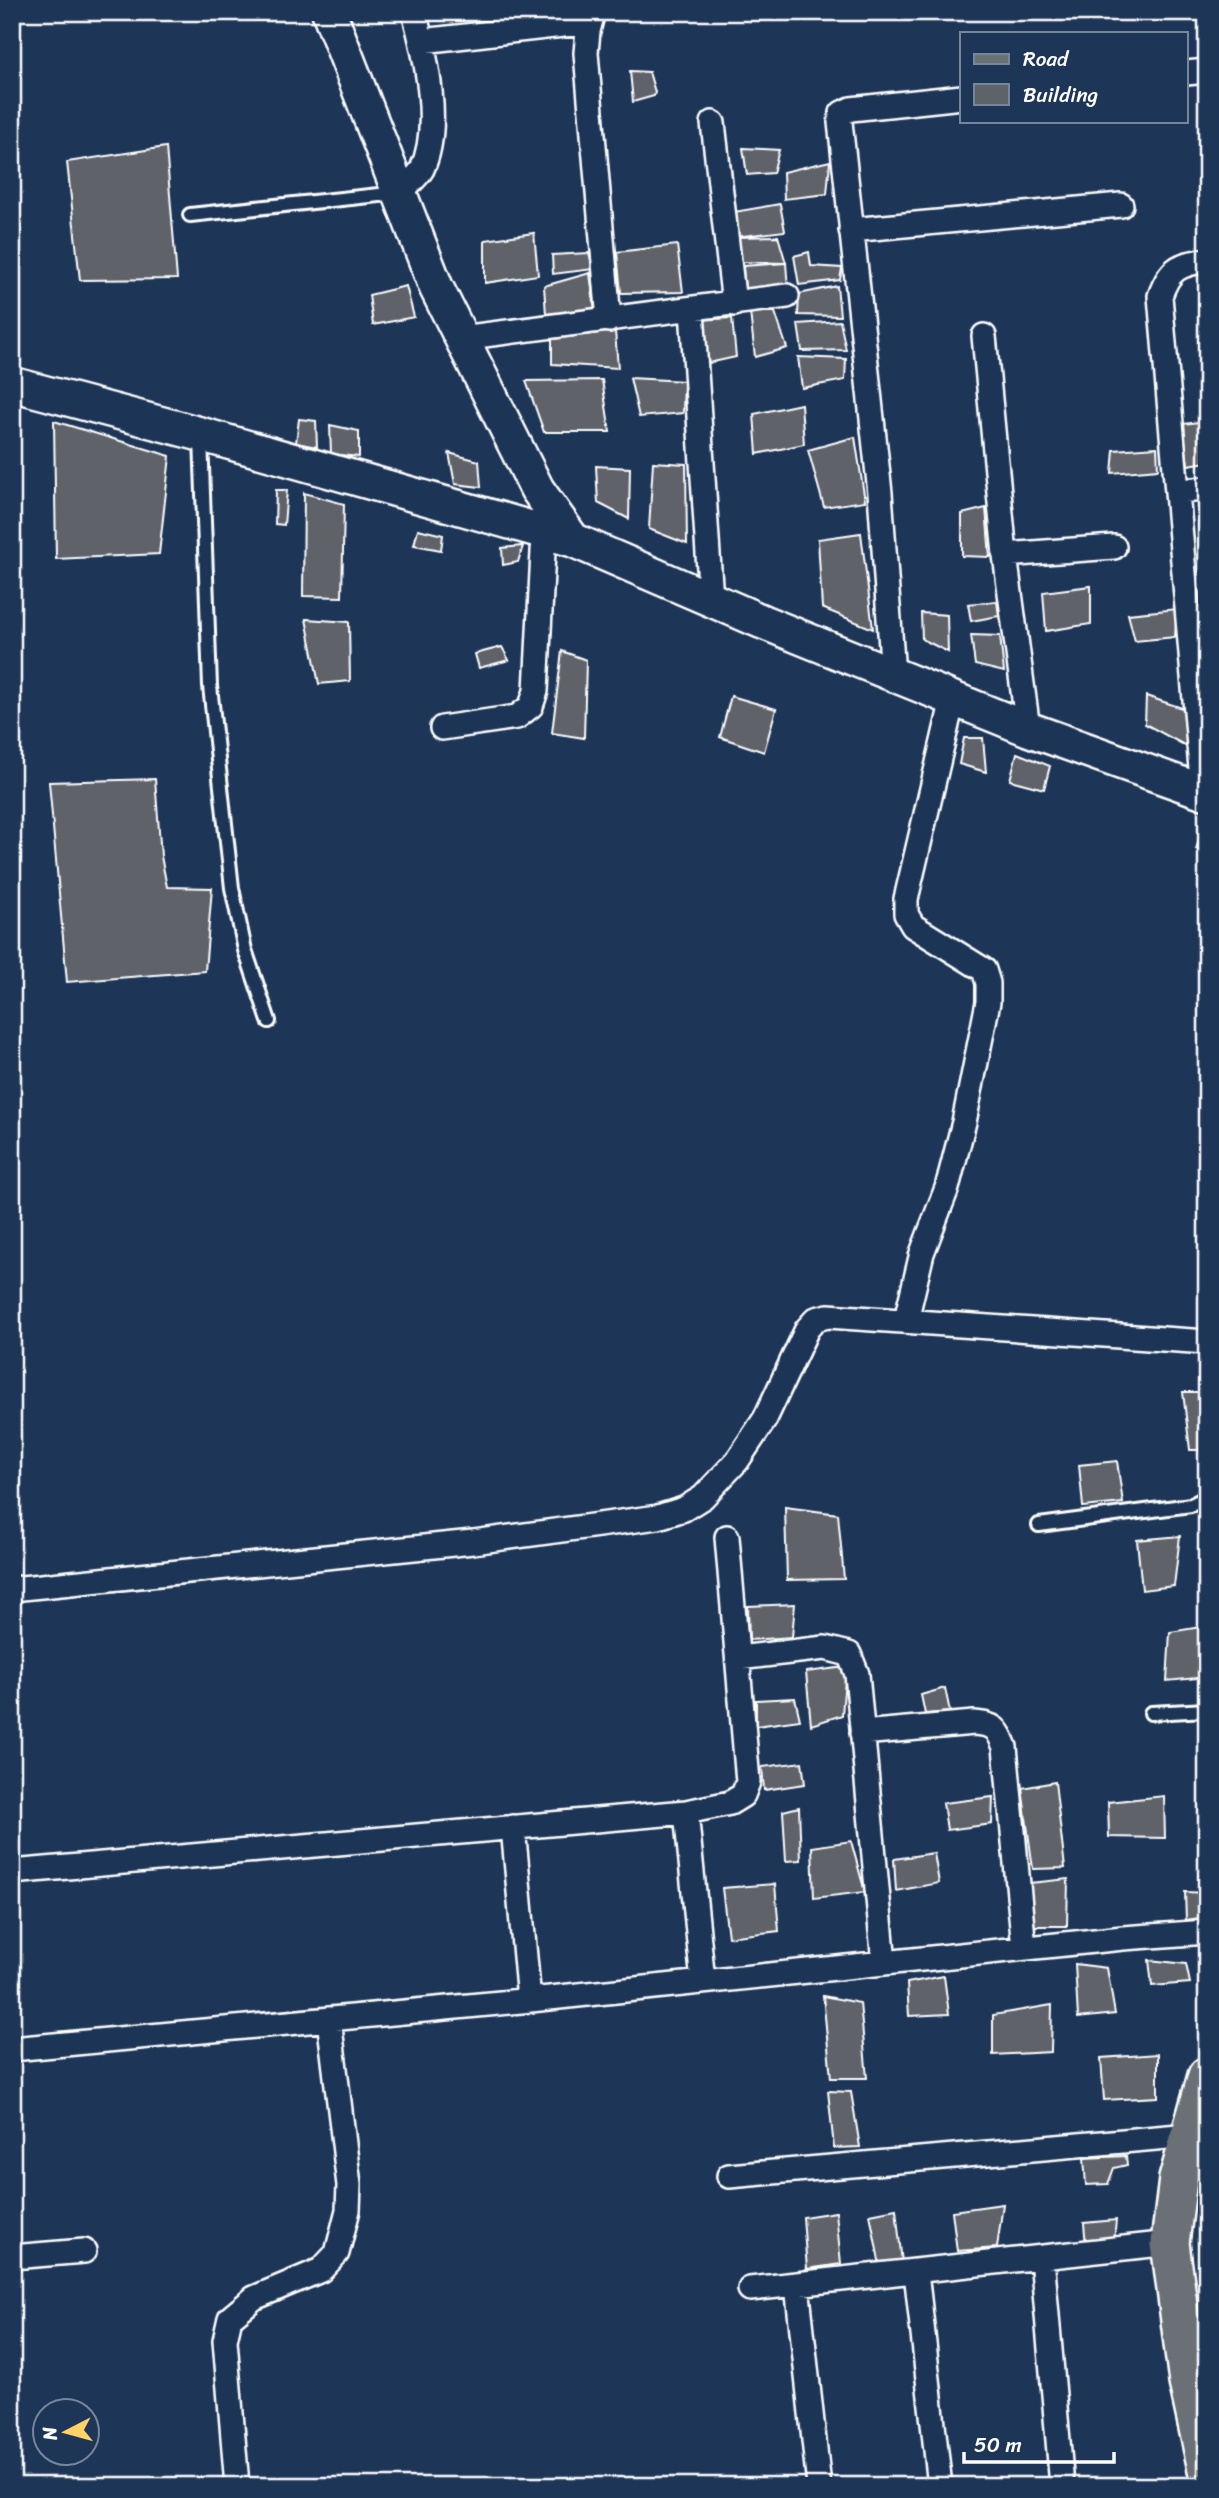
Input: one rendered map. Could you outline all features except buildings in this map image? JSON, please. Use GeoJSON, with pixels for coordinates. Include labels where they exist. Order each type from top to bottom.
{"type":"FeatureCollection","features":[{"type":"Feature","properties":{"kind":"main road"},"geometry":{"type":"LineString","coordinates":[[1207,2076],[1178,2179],[1170,2243],[1188,2382],[1207,2469]]}},
{"type":"Feature","properties":{"kind":"street"},"geometry":{"type":"LineString","coordinates":[[329,12],[436,287],[559,536],[536,691],[531,706],[517,717],[442,729]]}},
{"type":"Feature","properties":{"kind":"street"},"geometry":{"type":"LineString","coordinates":[[399,193],[421,172],[430,144],[429,71],[414,12]]}},
{"type":"Feature","properties":{"kind":"street"},"geometry":{"type":"LineString","coordinates":[[422,41],[592,17],[586,54],[609,320]]}},
{"type":"Feature","properties":{"kind":"street"},"geometry":{"type":"LineString","coordinates":[[1188,73],[1207,71]]}},
{"type":"Feature","properties":{"kind":"street"},"geometry":{"type":"LineString","coordinates":[[893,675],[880,493],[840,122],[842,113],[851,110],[960,97]]}},
{"type":"Feature","properties":{"kind":"street"},"geometry":{"type":"LineString","coordinates":[[713,123],[734,304]]}},
{"type":"Feature","properties":{"kind":"street"},"geometry":{"type":"LineString","coordinates":[[851,230],[1121,205]]}},
{"type":"Feature","properties":{"kind":"street"},"geometry":{"type":"LineString","coordinates":[[12,384],[200,434],[559,536],[1028,729],[1205,776],[1160,296],[1168,276],[1183,264],[1207,260]]}},
{"type":"Feature","properties":{"kind":"street"},"geometry":{"type":"LineString","coordinates":[[461,338],[787,296]]}},
{"type":"Feature","properties":{"kind":"street"},"geometry":{"type":"LineString","coordinates":[[692,310],[710,600]]}},
{"type":"Feature","properties":{"kind":"street"},"geometry":{"type":"LineString","coordinates":[[984,336],[1005,555],[1028,729]]}},
{"type":"Feature","properties":{"kind":"street"},"geometry":{"type":"LineString","coordinates":[[1177,491],[1207,489]]}},
{"type":"Feature","properties":{"kind":"street"},"geometry":{"type":"LineString","coordinates":[[1005,555],[1114,547]]}},
{"type":"Feature","properties":{"kind":"street"},"geometry":{"type":"LineString","coordinates":[[906,1320],[922,1253],[947,1188],[964,1122],[988,1002],[988,983],[984,970],[913,926],[906,914],[906,899],[953,699]]}},
{"type":"Feature","properties":{"kind":"street"},"geometry":{"type":"LineString","coordinates":[[12,1589],[473,1542],[658,1517],[684,1509],[703,1497],[737,1461],[765,1419],[807,1329],[816,1319],[828,1316],[1207,1342]]}},
{"type":"Feature","properties":{"kind":"street"},"geometry":{"type":"LineString","coordinates":[[12,1872],[686,1812],[730,1803],[743,1795],[748,1782],[727,1537]]}},
{"type":"Feature","properties":{"kind":"street"},"geometry":{"type":"LineString","coordinates":[[738,1658],[825,1648],[849,1654],[857,1674],[884,1963]]}},
{"type":"Feature","properties":{"kind":"street"},"geometry":{"type":"LineString","coordinates":[[862,1733],[974,1723],[990,1724],[998,1730],[1004,1747],[1024,1948]]}},
{"type":"Feature","properties":{"kind":"street"},"geometry":{"type":"LineString","coordinates":[[686,1812],[703,1982]]}},
{"type":"Feature","properties":{"kind":"street"},"geometry":{"type":"LineString","coordinates":[[513,1827],[529,2000]]}},
{"type":"Feature","properties":{"kind":"street"},"geometry":{"type":"LineString","coordinates":[[12,2049],[529,2000],[1123,1938],[1207,1932]]}},
{"type":"Feature","properties":{"kind":"street"},"geometry":{"type":"LineString","coordinates":[[237,2486],[225,2340],[230,2318],[254,2298],[321,2270],[337,2253],[348,2210],[349,2185],[329,2019]]}},
{"type":"Feature","properties":{"kind":"street"},"geometry":{"type":"LineString","coordinates":[[729,2176],[1190,2134]]}},
{"type":"Feature","properties":{"kind":"street"},"geometry":{"type":"LineString","coordinates":[[750,2288],[1170,2243]]}},
{"type":"Feature","properties":{"kind":"street"},"geometry":{"type":"LineString","coordinates":[[12,2257],[84,2251]]}},
{"type":"Feature","properties":{"kind":"street"},"geometry":{"type":"LineString","coordinates":[[1042,2258],[1062,2486]]}},
{"type":"Feature","properties":{"kind":"street"},"geometry":{"type":"LineString","coordinates":[[916,2272],[940,2486]]}},
{"type":"Feature","properties":{"kind":"street"},"geometry":{"type":"LineString","coordinates":[[797,2285],[818,2486]]}},
{"type":"Feature","properties":{"kind":"lane"},"geometry":{"type":"LineString","coordinates":[[190,215],[399,193]]}},
{"type":"Feature","properties":{"kind":"lane"},"geometry":{"type":"LineString","coordinates":[[200,434],[210,687],[232,888],[245,950],[269,1020]]}},
{"type":"Feature","properties":{"kind":"lane"},"geometry":{"type":"LineString","coordinates":[[1039,1525],[1191,1505],[1203,1499],[1207,1490]]}},
{"type":"Feature","properties":{"kind":"lane"},"geometry":{"type":"LineString","coordinates":[[1152,1713],[1207,1710]]}}]}
